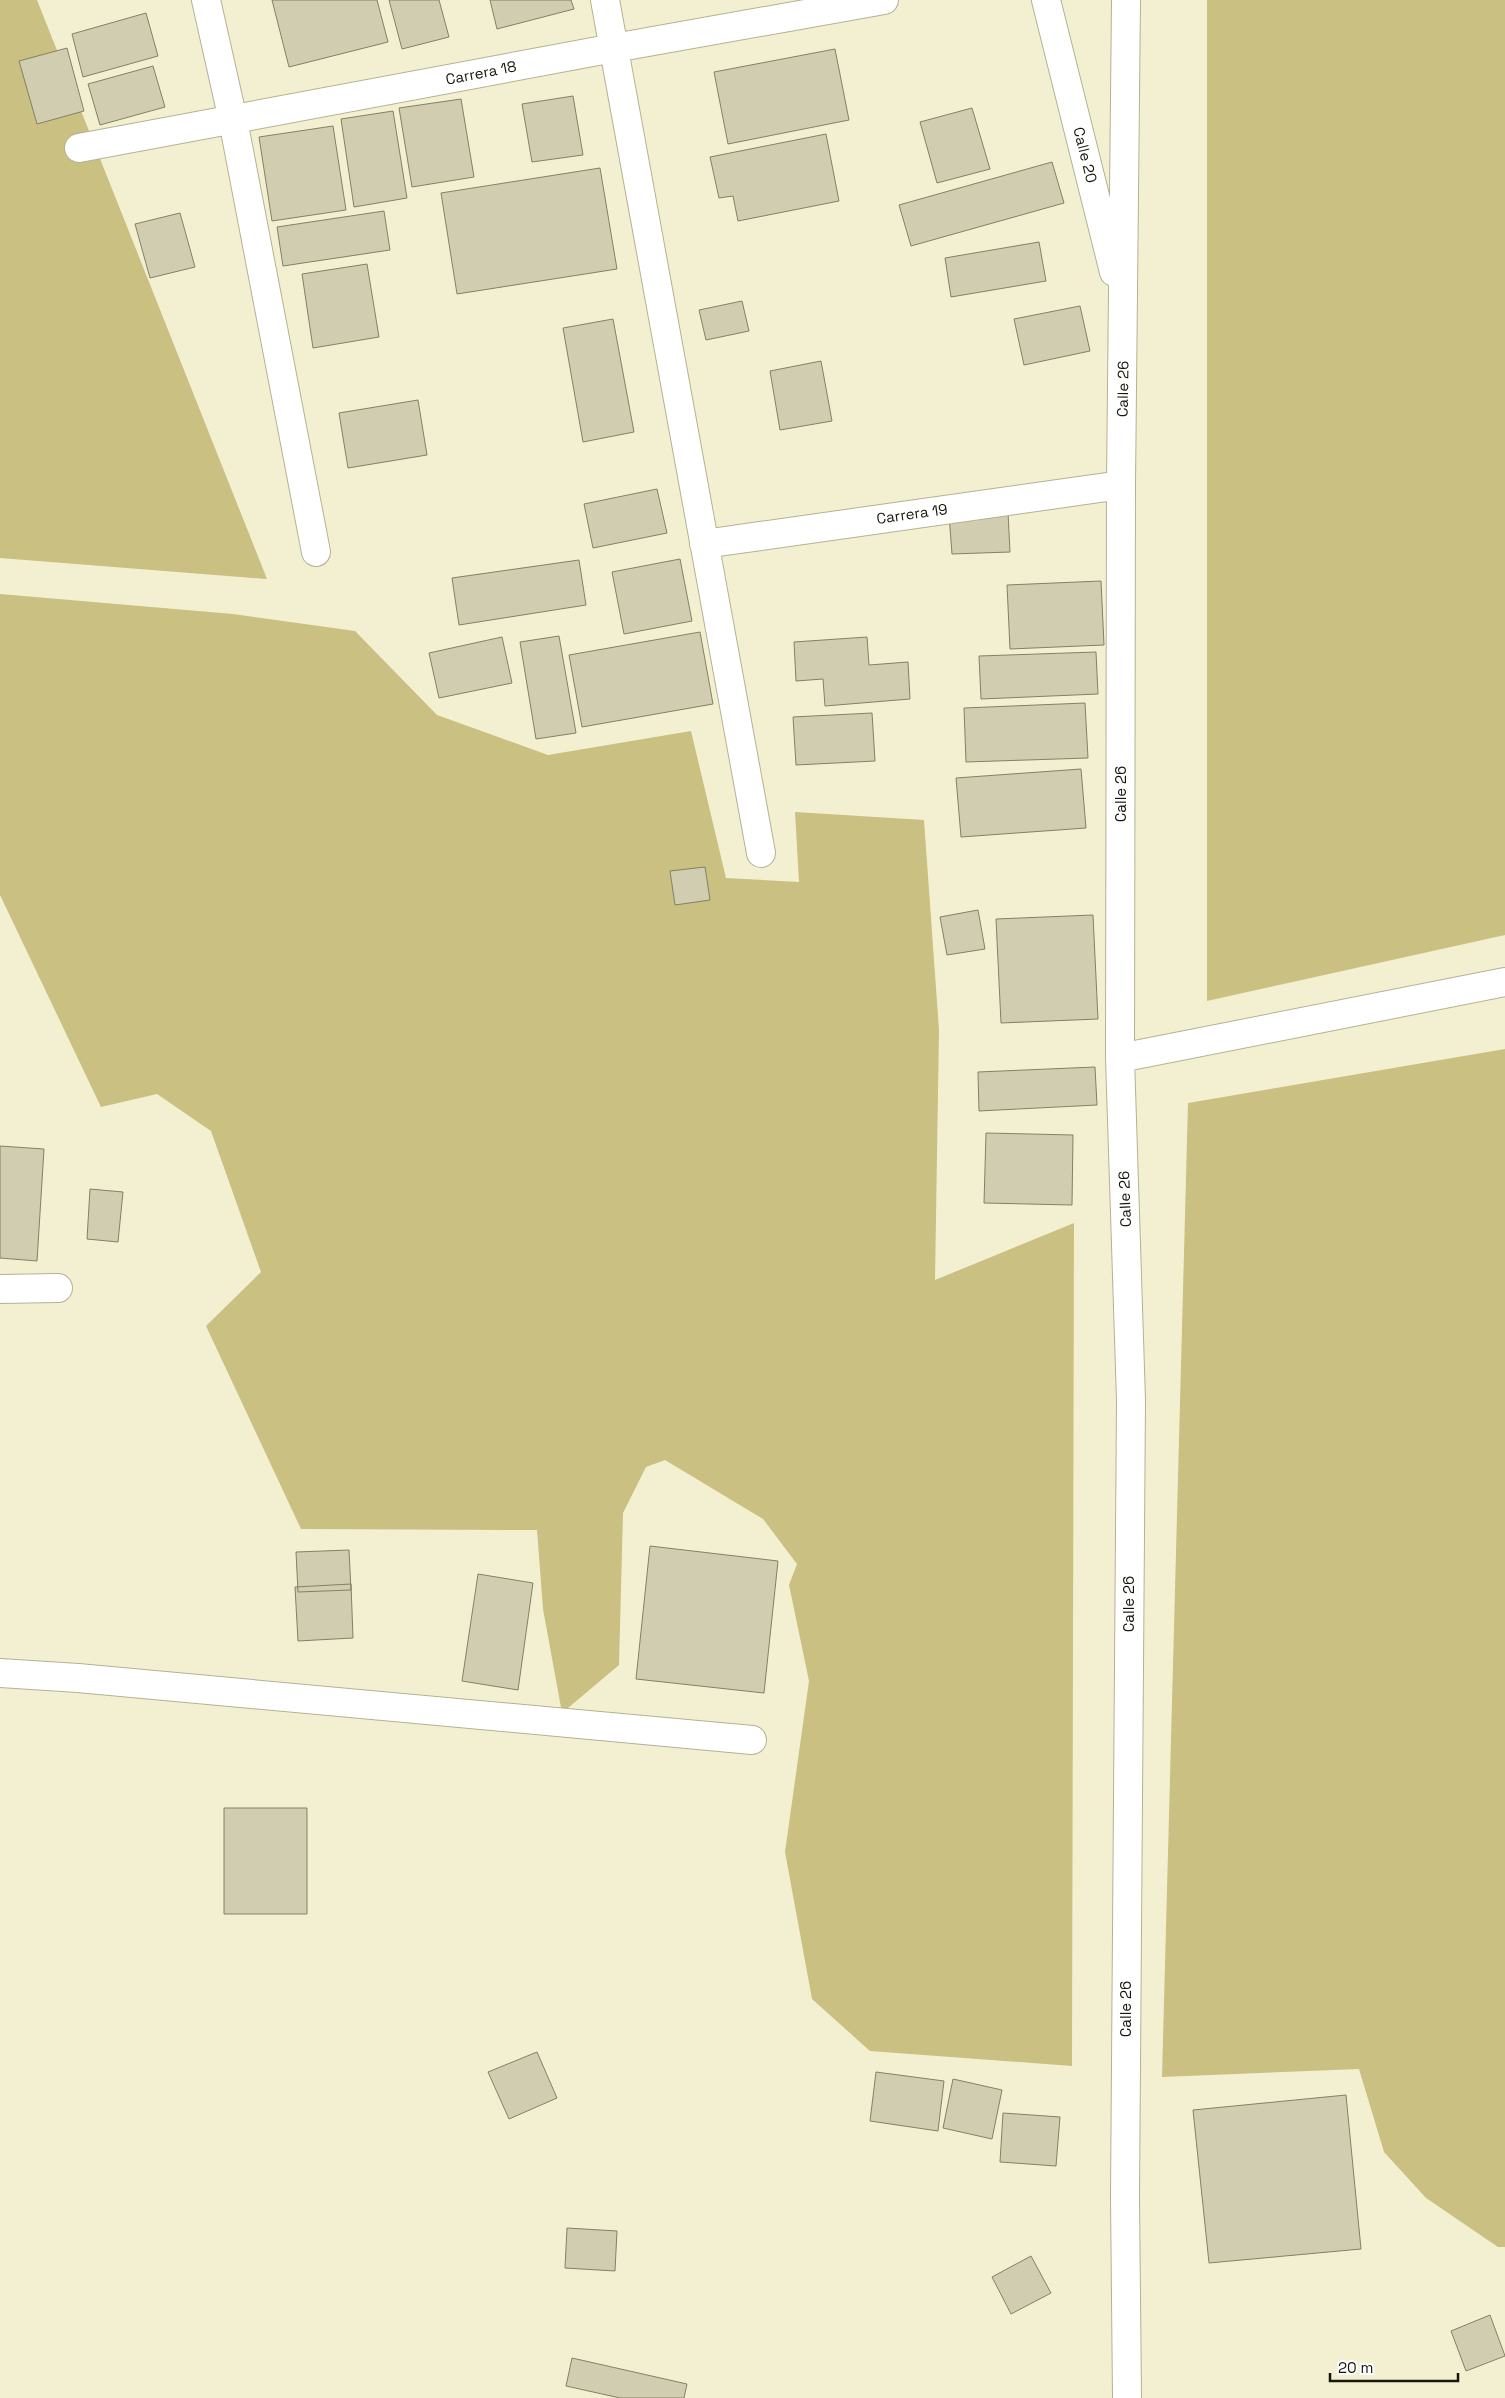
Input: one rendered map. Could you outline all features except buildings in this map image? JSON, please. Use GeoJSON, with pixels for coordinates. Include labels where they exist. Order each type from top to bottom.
{"type":"FeatureCollection","features":[{"type":"Feature","properties":{"kind":"street"},"geometry":{"type":"LineString","coordinates":[[206,0],[233,120],[316,552]]}},
{"type":"Feature","properties":{"kind":"street"},"geometry":{"type":"LineString","coordinates":[[605,0],[761,853]]}},
{"type":"Feature","properties":{"kind":"street","name":"Carrera 18"},"geometry":{"type":"LineString","coordinates":[[79,148],[614,48],[884,0]]}},
{"type":"Feature","properties":{"kind":"street","name":"Calle 20"},"geometry":{"type":"LineString","coordinates":[[1046,0],[1124,309]]}},
{"type":"Feature","properties":{"kind":"street","name":"Calle 26"},"geometry":{"type":"LineString","coordinates":[[1126,0],[1121,485],[1120,1058],[1131,1400],[1125,2197],[1127,2398]]}},
{"type":"Feature","properties":{"kind":"street","name":"Carrera 19"},"geometry":{"type":"LineString","coordinates":[[704,544],[1121,485]]}},
{"type":"Feature","properties":{"kind":"street"},"geometry":{"type":"LineString","coordinates":[[1120,1058],[1505,982]]}},
{"type":"Feature","properties":{"kind":"street"},"geometry":{"type":"LineString","coordinates":[[0,1289],[58,1288]]}},
{"type":"Feature","properties":{"kind":"street"},"geometry":{"type":"LineString","coordinates":[[0,1673],[78,1678],[752,1740]]}},
{"type":"Feature","properties":{"kind":"shaded area"},"geometry":{"type":"Polygon","coordinates":[[[0,0],[37,0],[267,579],[0,558],[0,0]]]}},
{"type":"Feature","properties":{"kind":"shaded area"},"geometry":{"type":"Polygon","coordinates":[[[1207,0],[1505,0],[1505,935],[1207,1001],[1207,0]]]}},
{"type":"Feature","properties":{"kind":"shaded area"},"geometry":{"type":"Polygon","coordinates":[[[0,594],[233,614],[355,631],[437,715],[548,755],[691,731],[726,878],[799,882],[795,812],[924,820],[939,1030],[935,1280],[1074,1223],[1072,2066],[870,2051],[812,1999],[785,1852],[809,1681],[789,1585],[797,1564],[763,1519],[665,1460],[646,1467],[623,1513],[619,1665],[562,1713],[543,1609],[537,1530],[301,1529],[206,1326],[261,1272],[211,1131],[157,1094],[101,1107],[0,895],[0,594]]]}},
{"type":"Feature","properties":{"kind":"shaded area"},"geometry":{"type":"Polygon","coordinates":[[[1505,1049],[1505,2247],[1498,2247],[1426,2198],[1384,2152],[1359,2069],[1162,2077],[1188,1103],[1505,1049]]]}}]}
